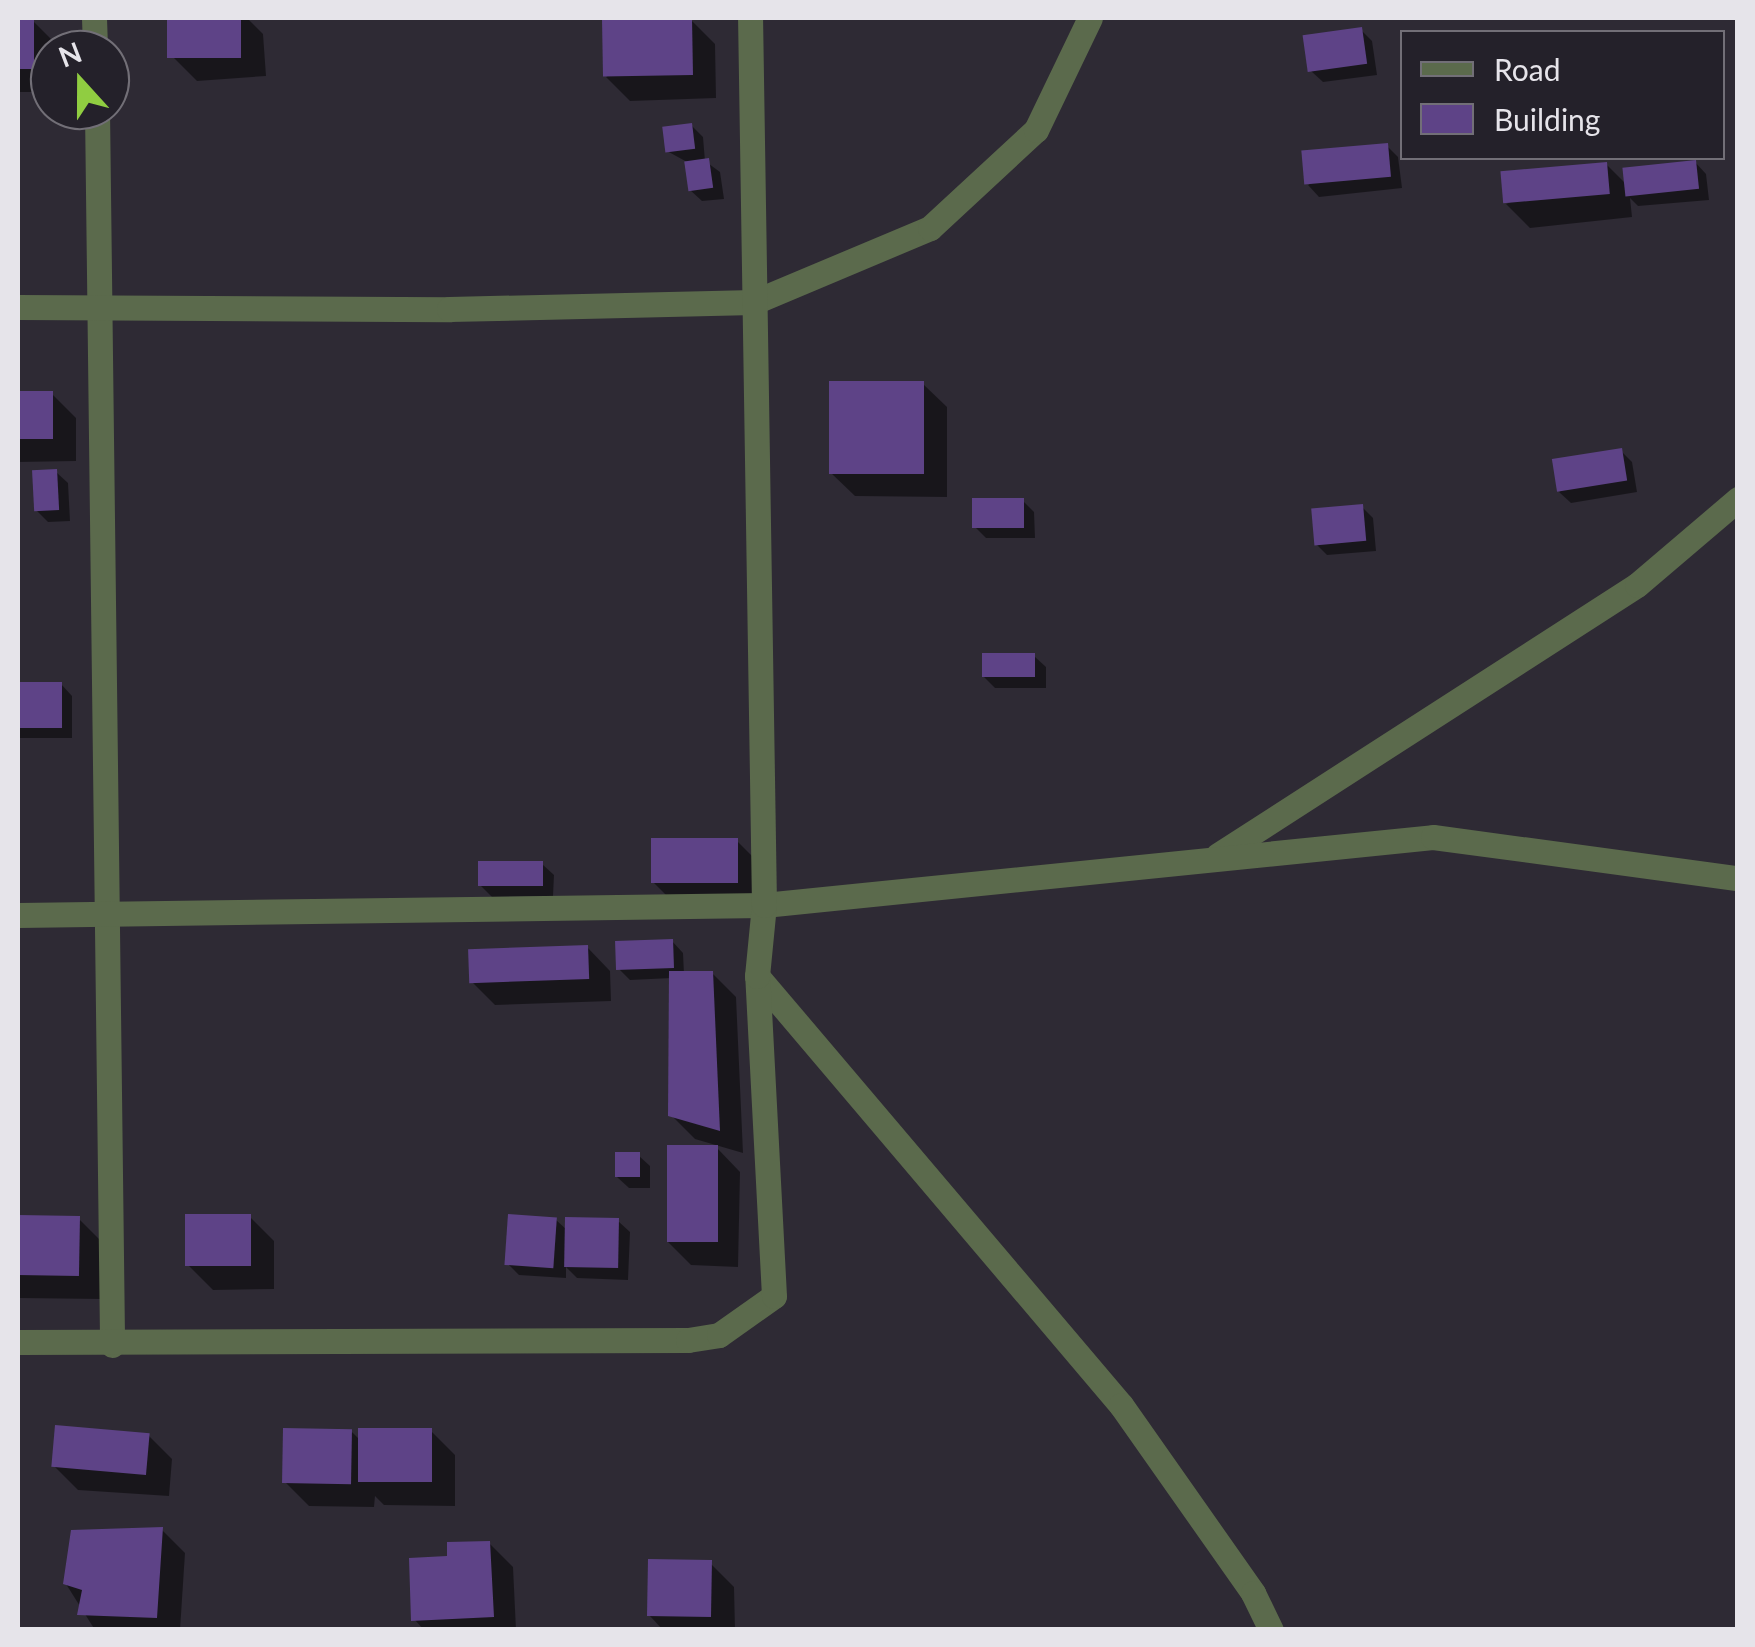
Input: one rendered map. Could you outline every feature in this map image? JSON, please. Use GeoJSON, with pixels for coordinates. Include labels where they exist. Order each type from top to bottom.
{"type":"FeatureCollection","features":[{"type":"Feature","properties":{"kind":"street"},"geometry":{"type":"LineString","coordinates":[[18,1342],[112,1345],[719,1334],[774,1296],[756,976],[764,906],[750,18]]}},
{"type":"Feature","properties":{"kind":"street"},"geometry":{"type":"LineString","coordinates":[[18,307],[102,310],[754,302],[930,228],[1036,130],[1090,18]]}},
{"type":"Feature","properties":{"kind":"street"},"geometry":{"type":"LineString","coordinates":[[98,130],[111,912],[112,1345]]}},
{"type":"Feature","properties":{"kind":"street"},"geometry":{"type":"LineString","coordinates":[[1214,858],[1637,586],[1738,499]]}},
{"type":"Feature","properties":{"kind":"street"},"geometry":{"type":"LineString","coordinates":[[18,915],[764,906],[1433,838],[1738,878]]}},
{"type":"Feature","properties":{"kind":"street"},"geometry":{"type":"LineString","coordinates":[[756,976],[1121,1405],[1252,1592],[1271,1630]]}},
{"type":"Feature","properties":{"kind":"building"},"geometry":{"type":"Polygon","coordinates":[[[167,18],[241,18],[241,58],[167,58],[167,18]]]}},
{"type":"Feature","properties":{"kind":"building"},"geometry":{"type":"Polygon","coordinates":[[[692,18],[693,75],[603,77],[602,20],[692,18]]]}},
{"type":"Feature","properties":{"kind":"building"},"geometry":{"type":"Polygon","coordinates":[[[18,19],[34,19],[34,30],[30,30],[30,69],[18,69],[18,19]]]}},
{"type":"Feature","properties":{"kind":"building"},"geometry":{"type":"Polygon","coordinates":[[[1362,27],[1367,64],[1308,72],[1303,35],[1362,27]]]}},
{"type":"Feature","properties":{"kind":"building"},"geometry":{"type":"Polygon","coordinates":[[[692,123],[695,149],[665,152],[662,127],[692,123]]]}},
{"type":"Feature","properties":{"kind":"building"},"geometry":{"type":"Polygon","coordinates":[[[1388,143],[1391,177],[1304,184],[1301,151],[1388,143]]]}},
{"type":"Feature","properties":{"kind":"building"},"geometry":{"type":"Polygon","coordinates":[[[709,158],[713,188],[688,191],[684,161],[709,158]]]}},
{"type":"Feature","properties":{"kind":"building"},"geometry":{"type":"Polygon","coordinates":[[[1696,160],[1699,189],[1625,197],[1622,168],[1696,160]]]}},
{"type":"Feature","properties":{"kind":"building"},"geometry":{"type":"Polygon","coordinates":[[[1607,162],[1610,194],[1503,203],[1500,171],[1607,162]]]}},
{"type":"Feature","properties":{"kind":"building"},"geometry":{"type":"Polygon","coordinates":[[[829,381],[924,381],[924,474],[829,474],[829,381]]]}},
{"type":"Feature","properties":{"kind":"building"},"geometry":{"type":"Polygon","coordinates":[[[18,391],[53,391],[53,439],[18,439],[18,391]]]}},
{"type":"Feature","properties":{"kind":"building"},"geometry":{"type":"Polygon","coordinates":[[[1622,448],[1627,481],[1557,492],[1552,459],[1622,448]]]}},
{"type":"Feature","properties":{"kind":"building"},"geometry":{"type":"Polygon","coordinates":[[[57,469],[59,510],[34,511],[32,470],[57,469]]]}},
{"type":"Feature","properties":{"kind":"building"},"geometry":{"type":"Polygon","coordinates":[[[972,498],[1024,498],[1024,528],[972,528],[972,498]]]}},
{"type":"Feature","properties":{"kind":"building"},"geometry":{"type":"Polygon","coordinates":[[[1363,504],[1366,541],[1314,545],[1311,509],[1363,504]]]}},
{"type":"Feature","properties":{"kind":"building"},"geometry":{"type":"Polygon","coordinates":[[[982,653],[1035,653],[1035,677],[982,677],[982,653]]]}},
{"type":"Feature","properties":{"kind":"building"},"geometry":{"type":"Polygon","coordinates":[[[18,682],[62,682],[62,728],[18,728],[18,682]]]}},
{"type":"Feature","properties":{"kind":"building"},"geometry":{"type":"Polygon","coordinates":[[[651,838],[738,838],[738,883],[651,883],[651,838]]]}},
{"type":"Feature","properties":{"kind":"building"},"geometry":{"type":"Polygon","coordinates":[[[478,861],[543,861],[543,886],[478,886],[478,861]]]}},
{"type":"Feature","properties":{"kind":"building"},"geometry":{"type":"Polygon","coordinates":[[[673,939],[674,968],[616,970],[615,941],[673,939]]]}},
{"type":"Feature","properties":{"kind":"building"},"geometry":{"type":"Polygon","coordinates":[[[588,945],[589,979],[469,983],[468,949],[588,945]]]}},
{"type":"Feature","properties":{"kind":"building"},"geometry":{"type":"Polygon","coordinates":[[[669,971],[713,971],[720,1131],[668,1116],[669,971]]]}},
{"type":"Feature","properties":{"kind":"building"},"geometry":{"type":"Polygon","coordinates":[[[667,1145],[718,1145],[718,1242],[667,1242],[667,1145]]]}},
{"type":"Feature","properties":{"kind":"building"},"geometry":{"type":"Polygon","coordinates":[[[615,1152],[640,1152],[640,1177],[615,1177],[615,1152]]]}},
{"type":"Feature","properties":{"kind":"building"},"geometry":{"type":"Polygon","coordinates":[[[185,1214],[251,1214],[251,1266],[185,1266],[185,1214]]]}},
{"type":"Feature","properties":{"kind":"building"},"geometry":{"type":"Polygon","coordinates":[[[508,1214],[557,1217],[553,1268],[504,1265],[508,1214]]]}},
{"type":"Feature","properties":{"kind":"building"},"geometry":{"type":"Polygon","coordinates":[[[18,1215],[80,1216],[79,1276],[18,1275],[18,1215]]]}},
{"type":"Feature","properties":{"kind":"building"},"geometry":{"type":"Polygon","coordinates":[[[565,1217],[619,1218],[618,1268],[564,1267],[565,1217]]]}},
{"type":"Feature","properties":{"kind":"building"},"geometry":{"type":"Polygon","coordinates":[[[55,1425],[150,1433],[146,1475],[51,1467],[55,1425]]]}},
{"type":"Feature","properties":{"kind":"building"},"geometry":{"type":"Polygon","coordinates":[[[283,1428],[352,1429],[351,1484],[282,1483],[283,1428]]]}},
{"type":"Feature","properties":{"kind":"building"},"geometry":{"type":"Polygon","coordinates":[[[358,1428],[432,1428],[432,1482],[358,1482],[358,1428]]]}},
{"type":"Feature","properties":{"kind":"building"},"geometry":{"type":"Polygon","coordinates":[[[163,1527],[157,1618],[77,1615],[82,1590],[63,1584],[71,1530],[163,1527]]]}},
{"type":"Feature","properties":{"kind":"building"},"geometry":{"type":"Polygon","coordinates":[[[490,1541],[494,1617],[411,1621],[409,1558],[447,1556],[447,1542],[490,1541]]]}},
{"type":"Feature","properties":{"kind":"building"},"geometry":{"type":"Polygon","coordinates":[[[648,1559],[712,1560],[711,1617],[647,1616],[648,1559]]]}}]}
